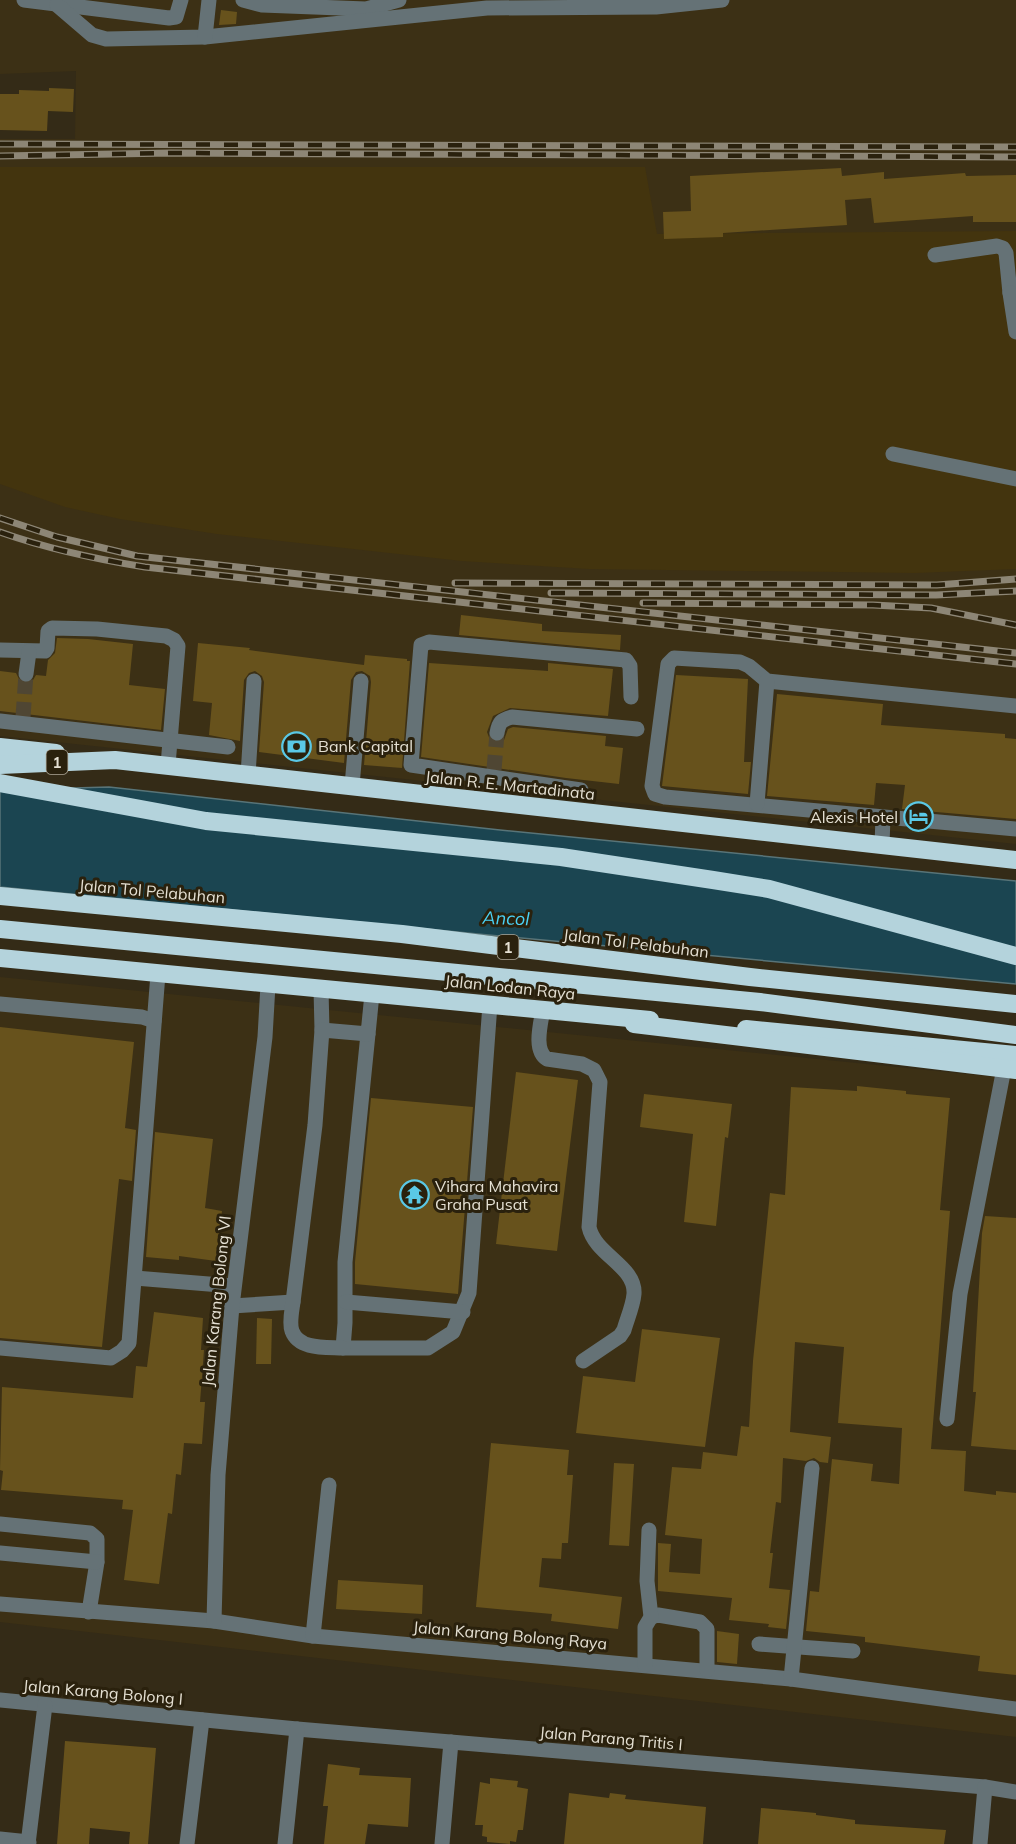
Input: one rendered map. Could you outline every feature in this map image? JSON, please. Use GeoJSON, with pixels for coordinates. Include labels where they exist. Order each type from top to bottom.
{"type":"FeatureCollection","features":[{"type":"Feature","properties":{"kind":"highway"},"geometry":{"type":"LineString","coordinates":[[0,747],[115,760]]}},
{"type":"Feature","properties":{"kind":"highway","name":"Jalan R. E. Martadinata"},"geometry":{"type":"LineString","coordinates":[[0,765],[115,760],[1016,860]]}},
{"type":"Feature","properties":{"kind":"highway"},"geometry":{"type":"LineString","coordinates":[[0,783],[206,821],[561,857],[769,889],[1016,956]]}},
{"type":"Feature","properties":{"kind":"highway","name":"Jalan Tol Pelabuhan"},"geometry":{"type":"LineString","coordinates":[[0,896],[402,934],[750,977],[1016,1004]]}},
{"type":"Feature","properties":{"kind":"highway","name":"1"},"geometry":{"type":"LineString","coordinates":[[0,929],[760,1002],[1016,1035]]}},
{"type":"Feature","properties":{"kind":"highway","name":"Jalan Lodan Raya"},"geometry":{"type":"LineString","coordinates":[[0,958],[1011,1054]]}},
{"type":"Feature","properties":{"kind":"highway"},"geometry":{"type":"LineString","coordinates":[[574,1013],[634,1024],[1016,1070]]}},
{"type":"Feature","properties":{"kind":"street"},"geometry":{"type":"LineString","coordinates":[[24,0],[169,18],[176,17],[181,0]]}},
{"type":"Feature","properties":{"kind":"street"},"geometry":{"type":"LineString","coordinates":[[205,37],[209,0]]}},
{"type":"Feature","properties":{"kind":"street"},"geometry":{"type":"LineString","coordinates":[[243,0],[262,5],[366,4],[399,0]]}},
{"type":"Feature","properties":{"kind":"street"},"geometry":{"type":"LineString","coordinates":[[57,5],[92,35],[99,38],[205,37],[488,4],[681,3],[722,0]]}},
{"type":"Feature","properties":{"kind":"street"},"geometry":{"type":"LineString","coordinates":[[935,255],[997,246],[1003,248],[1006,253],[1013,296],[1016,332]]}},
{"type":"Feature","properties":{"kind":"street"},"geometry":{"type":"LineString","coordinates":[[893,454],[1016,479]]}},
{"type":"Feature","properties":{"kind":"street"},"geometry":{"type":"LineString","coordinates":[[0,650],[45,651],[48,631],[52,628],[97,628],[166,636],[174,640],[178,646],[168,765]]}},
{"type":"Feature","properties":{"kind":"street"},"geometry":{"type":"LineString","coordinates":[[581,790],[532,783],[494,774],[411,765],[421,645],[429,642],[626,660],[630,666],[631,697]]}},
{"type":"Feature","properties":{"kind":"street"},"geometry":{"type":"LineString","coordinates":[[26,674],[29,652]]}},
{"type":"Feature","properties":{"kind":"street"},"geometry":{"type":"LineString","coordinates":[[1016,706],[767,681],[749,666],[740,662],[674,658],[668,664],[652,786],[655,794],[664,797],[1016,829]]}},
{"type":"Feature","properties":{"kind":"street"},"geometry":{"type":"LineString","coordinates":[[248,776],[254,681]]}},
{"type":"Feature","properties":{"kind":"street"},"geometry":{"type":"LineString","coordinates":[[352,786],[361,681]]}},
{"type":"Feature","properties":{"kind":"street"},"geometry":{"type":"LineString","coordinates":[[757,804],[767,681]]}},
{"type":"Feature","properties":{"kind":"street"},"geometry":{"type":"LineString","coordinates":[[497,733],[499,723],[503,719],[512,717],[637,729]]}},
{"type":"Feature","properties":{"kind":"street"},"geometry":{"type":"LineString","coordinates":[[0,721],[23,721],[228,747]]}},
{"type":"Feature","properties":{"kind":"street"},"geometry":{"type":"LineString","coordinates":[[21,749],[23,721]]}},
{"type":"Feature","properties":{"kind":"street"},"geometry":{"type":"LineString","coordinates":[[530,807],[532,783]]}},
{"type":"Feature","properties":{"kind":"street"},"geometry":{"type":"LineString","coordinates":[[882,845],[883,817]]}},
{"type":"Feature","properties":{"kind":"street"},"geometry":{"type":"LineString","coordinates":[[0,1348],[111,1358],[129,1343],[158,974]]}},
{"type":"Feature","properties":{"kind":"street","name":"Jalan Karang Bolong VI"},"geometry":{"type":"LineString","coordinates":[[214,1622],[218,1475],[232,1306],[265,1037],[268,985]]}},
{"type":"Feature","properties":{"kind":"street"},"geometry":{"type":"LineString","coordinates":[[321,989],[322,1030],[315,1125],[291,1329],[297,1339],[307,1345],[343,1348],[428,1348],[453,1332],[469,1293],[490,1004]]}},
{"type":"Feature","properties":{"kind":"street"},"geometry":{"type":"LineString","coordinates":[[343,1348],[346,1251],[372,994]]}},
{"type":"Feature","properties":{"kind":"street"},"geometry":{"type":"LineString","coordinates":[[0,1004],[142,1017],[154,1021]]}},
{"type":"Feature","properties":{"kind":"street"},"geometry":{"type":"LineString","coordinates":[[543,1009],[539,1033],[540,1052],[543,1056],[547,1059],[582,1064],[594,1071],[600,1082],[589,1227],[591,1236],[597,1245],[630,1277],[634,1294],[624,1330],[620,1336],[597,1349],[583,1361]]}},
{"type":"Feature","properties":{"kind":"street"},"geometry":{"type":"LineString","coordinates":[[322,1030],[368,1034]]}},
{"type":"Feature","properties":{"kind":"street"},"geometry":{"type":"LineString","coordinates":[[947,1419],[960,1294],[1011,1054]]}},
{"type":"Feature","properties":{"kind":"street"},"geometry":{"type":"LineString","coordinates":[[135,1278],[234,1286]]}},
{"type":"Feature","properties":{"kind":"street"},"geometry":{"type":"LineString","coordinates":[[232,1306],[293,1302]]}},
{"type":"Feature","properties":{"kind":"street"},"geometry":{"type":"LineString","coordinates":[[345,1302],[463,1312]]}},
{"type":"Feature","properties":{"kind":"street"},"geometry":{"type":"LineString","coordinates":[[791,1678],[812,1468]]}},
{"type":"Feature","properties":{"kind":"street"},"geometry":{"type":"LineString","coordinates":[[313,1636],[329,1485]]}},
{"type":"Feature","properties":{"kind":"street"},"geometry":{"type":"LineString","coordinates":[[0,1524],[90,1533],[97,1539],[97,1562],[89,1612]]}},
{"type":"Feature","properties":{"kind":"street"},"geometry":{"type":"LineString","coordinates":[[645,1665],[645,1627],[651,1617],[647,1581],[649,1530]]}},
{"type":"Feature","properties":{"kind":"street"},"geometry":{"type":"LineString","coordinates":[[0,1553],[97,1562]]}},
{"type":"Feature","properties":{"kind":"street","name":"Jalan Karang Bolong Raya"},"geometry":{"type":"LineString","coordinates":[[0,1604],[214,1622],[313,1636],[791,1678],[1016,1710]]}},
{"type":"Feature","properties":{"kind":"street"},"geometry":{"type":"LineString","coordinates":[[651,1617],[658,1615],[700,1622],[707,1629],[706,1670]]}},
{"type":"Feature","properties":{"kind":"street"},"geometry":{"type":"LineString","coordinates":[[759,1644],[853,1651]]}},
{"type":"Feature","properties":{"kind":"street","name":"Jalan Karang Bolong I"},"geometry":{"type":"LineString","coordinates":[[0,1700],[202,1720]]}},
{"type":"Feature","properties":{"kind":"street"},"geometry":{"type":"LineString","coordinates":[[0,1839],[28,1843],[45,1705]]}},
{"type":"Feature","properties":{"kind":"street"},"geometry":{"type":"LineString","coordinates":[[187,1844],[202,1720]]}},
{"type":"Feature","properties":{"kind":"street","name":"Jalan Parang Tritis I"},"geometry":{"type":"LineString","coordinates":[[202,1720],[985,1787],[1016,1792]]}},
{"type":"Feature","properties":{"kind":"street"},"geometry":{"type":"LineString","coordinates":[[285,1844],[297,1729]]}},
{"type":"Feature","properties":{"kind":"street"},"geometry":{"type":"LineString","coordinates":[[442,1844],[451,1742]]}},
{"type":"Feature","properties":{"kind":"street"},"geometry":{"type":"LineString","coordinates":[[980,1844],[985,1787]]}},
{"type":"Feature","properties":{"kind":"shaded area"},"geometry":{"type":"Polygon","coordinates":[[[0,0],[1016,0],[1016,844],[0,736],[0,139],[75,139],[76,71],[0,74],[0,0]]]}},
{"type":"Feature","properties":{"kind":"shaded area"},"geometry":{"type":"Polygon","coordinates":[[[0,167],[645,167],[657,234],[1016,231],[1016,569],[915,573],[589,569],[462,561],[217,534],[120,519],[65,507],[0,484],[0,167]]]}},
{"type":"Feature","properties":{"kind":"shaded area"},"geometry":{"type":"Polygon","coordinates":[[[0,977],[1016,1079],[1016,1737],[0,1622],[0,977]]]}},
{"type":"Feature","properties":{"kind":"water","name":"Ancol"},"geometry":{"type":"Polygon","coordinates":[[[109,787],[500,830],[1016,881],[1016,984],[0,887],[0,790],[109,787]]]}},
{"type":"Feature","properties":{"kind":"building"},"geometry":{"type":"Polygon","coordinates":[[[221,10],[237,12],[236,24],[219,25],[221,10]]]}},
{"type":"Feature","properties":{"kind":"building"},"geometry":{"type":"Polygon","coordinates":[[[49,88],[74,89],[73,112],[48,111],[47,131],[0,130],[0,94],[19,94],[19,90],[49,91],[49,88]]]}},
{"type":"Feature","properties":{"kind":"building"},"geometry":{"type":"Polygon","coordinates":[[[841,168],[842,176],[884,172],[884,179],[965,173],[966,176],[1016,175],[1016,222],[973,222],[973,216],[874,223],[871,198],[845,200],[847,225],[723,233],[723,237],[664,239],[663,212],[691,211],[690,176],[841,168]]]}},
{"type":"Feature","properties":{"kind":"building"},"geometry":{"type":"Polygon","coordinates":[[[461,615],[542,624],[542,631],[621,635],[620,650],[459,635],[461,615]]]}},
{"type":"Feature","properties":{"kind":"building"},"geometry":{"type":"Polygon","coordinates":[[[57,638],[133,644],[129,685],[165,689],[161,730],[0,711],[0,671],[16,673],[20,681],[25,684],[33,680],[36,675],[46,676],[48,660],[55,653],[57,638]]]}},
{"type":"Feature","properties":{"kind":"building"},"geometry":{"type":"Polygon","coordinates":[[[198,643],[250,648],[249,650],[364,665],[365,655],[407,659],[410,661],[402,768],[364,765],[371,682],[370,676],[362,671],[356,672],[351,680],[344,763],[259,752],[264,682],[262,676],[255,671],[249,673],[244,680],[240,741],[209,735],[212,703],[193,701],[198,643]]]}},
{"type":"Feature","properties":{"kind":"building"},"geometry":{"type":"Polygon","coordinates":[[[429,663],[548,671],[548,663],[613,669],[608,716],[510,708],[493,716],[487,732],[490,740],[496,743],[504,740],[508,729],[513,727],[606,736],[605,746],[623,748],[619,784],[421,757],[429,663]]]}},
{"type":"Feature","properties":{"kind":"building"},"geometry":{"type":"Polygon","coordinates":[[[676,675],[748,679],[744,762],[751,762],[748,794],[662,786],[676,675]]]}},
{"type":"Feature","properties":{"kind":"building"},"geometry":{"type":"Polygon","coordinates":[[[777,694],[883,704],[881,725],[1005,734],[1005,738],[1016,739],[1016,819],[902,809],[905,785],[876,783],[874,805],[767,796],[777,694]]]}},
{"type":"Feature","properties":{"kind":"building"},"geometry":{"type":"Polygon","coordinates":[[[0,1027],[134,1042],[125,1128],[136,1130],[132,1181],[119,1179],[102,1347],[0,1338],[0,1027]]]}},
{"type":"Feature","properties":{"kind":"building"},"geometry":{"type":"Polygon","coordinates":[[[516,1072],[578,1080],[557,1251],[496,1244],[516,1072]]]}},
{"type":"Feature","properties":{"kind":"building"},"geometry":{"type":"Polygon","coordinates":[[[857,1086],[950,1098],[940,1210],[950,1211],[931,1449],[966,1451],[964,1491],[996,1495],[996,1491],[1016,1493],[1016,1675],[978,1671],[980,1656],[865,1642],[865,1637],[806,1631],[810,1591],[819,1592],[832,1459],[873,1464],[871,1481],[899,1484],[902,1428],[838,1423],[844,1347],[795,1342],[790,1432],[831,1437],[828,1463],[814,1458],[806,1461],[783,1458],[781,1503],[776,1502],[770,1553],[773,1553],[769,1588],[790,1590],[786,1629],[768,1627],[769,1624],[729,1620],[732,1598],[658,1591],[658,1543],[671,1544],[669,1572],[700,1574],[702,1539],[665,1535],[672,1467],[701,1469],[703,1452],[737,1456],[741,1426],[749,1427],[753,1361],[770,1193],[785,1195],[791,1087],[857,1091],[857,1086]]]}},
{"type":"Feature","properties":{"kind":"building"},"geometry":{"type":"Polygon","coordinates":[[[644,1094],[732,1104],[728,1138],[725,1137],[716,1226],[684,1222],[693,1134],[640,1127],[644,1094]]]}},
{"type":"Feature","properties":{"kind":"building","name":"Vihara Mahavira Graha Pusat"},"geometry":{"type":"Polygon","coordinates":[[[371,1098],[473,1107],[458,1294],[355,1284],[355,1262],[371,1098]]]}},
{"type":"Feature","properties":{"kind":"building"},"geometry":{"type":"Polygon","coordinates":[[[155,1132],[213,1139],[205,1208],[222,1211],[216,1261],[179,1256],[179,1260],[146,1257],[155,1132]]]}},
{"type":"Feature","properties":{"kind":"building"},"geometry":{"type":"Polygon","coordinates":[[[985,1216],[1016,1218],[1016,1450],[971,1446],[976,1392],[973,1392],[982,1233],[985,1216]]]}},
{"type":"Feature","properties":{"kind":"building"},"geometry":{"type":"Polygon","coordinates":[[[154,1312],[203,1318],[201,1350],[204,1350],[200,1402],[205,1402],[202,1444],[184,1443],[181,1475],[176,1474],[172,1514],[168,1513],[159,1584],[124,1580],[133,1510],[122,1509],[123,1500],[1,1490],[3,1471],[0,1470],[2,1387],[133,1398],[136,1366],[147,1367],[154,1312]]]}},
{"type":"Feature","properties":{"kind":"building"},"geometry":{"type":"Polygon","coordinates":[[[257,1318],[272,1319],[271,1364],[256,1364],[257,1318]]]}},
{"type":"Feature","properties":{"kind":"building"},"geometry":{"type":"Polygon","coordinates":[[[642,1329],[720,1338],[705,1447],[576,1433],[583,1376],[635,1382],[642,1329]]]}},
{"type":"Feature","properties":{"kind":"building"},"geometry":{"type":"Polygon","coordinates":[[[491,1443],[569,1450],[567,1475],[573,1475],[568,1543],[562,1543],[561,1559],[542,1558],[539,1587],[622,1597],[618,1629],[551,1621],[552,1614],[476,1607],[491,1443]]]}},
{"type":"Feature","properties":{"kind":"building"},"geometry":{"type":"Polygon","coordinates":[[[614,1463],[634,1464],[629,1546],[609,1545],[614,1463]]]}},
{"type":"Feature","properties":{"kind":"building"},"geometry":{"type":"Polygon","coordinates":[[[338,1580],[423,1585],[422,1614],[336,1609],[338,1580]]]}},
{"type":"Feature","properties":{"kind":"building"},"geometry":{"type":"Polygon","coordinates":[[[717,1631],[739,1634],[737,1664],[717,1662],[717,1631]]]}},
{"type":"Feature","properties":{"kind":"building"},"geometry":{"type":"Polygon","coordinates":[[[65,1741],[156,1748],[148,1844],[129,1844],[130,1832],[90,1828],[89,1844],[57,1844],[65,1741]]]}},
{"type":"Feature","properties":{"kind":"building"},"geometry":{"type":"Polygon","coordinates":[[[328,1764],[360,1768],[359,1775],[411,1778],[408,1827],[368,1824],[365,1844],[324,1844],[328,1806],[323,1806],[328,1764]]]}},
{"type":"Feature","properties":{"kind":"building"},"geometry":{"type":"Polygon","coordinates":[[[490,1778],[518,1781],[517,1787],[528,1789],[523,1830],[518,1830],[516,1842],[510,1841],[510,1844],[487,1842],[487,1837],[482,1836],[483,1825],[475,1825],[480,1782],[490,1784],[490,1778]]]}},
{"type":"Feature","properties":{"kind":"building"},"geometry":{"type":"Polygon","coordinates":[[[569,1793],[609,1798],[610,1793],[626,1795],[625,1799],[706,1807],[703,1844],[564,1844],[569,1793]]]}},
{"type":"Feature","properties":{"kind":"building"},"geometry":{"type":"Polygon","coordinates":[[[761,1808],[816,1813],[816,1815],[855,1820],[855,1824],[946,1830],[944,1844],[758,1844],[761,1808]]]}},
{"type":"Feature","properties":{"kind":"tunnel"},"geometry":{"type":"LineString","coordinates":[[23,717],[26,674]]}},
{"type":"Feature","properties":{"kind":"tunnel"},"geometry":{"type":"LineString","coordinates":[[494,770],[497,733]]}},
{"type":"Feature","properties":{"kind":"railway"},"geometry":{"type":"LineString","coordinates":[[0,144],[1016,147]]}},
{"type":"Feature","properties":{"kind":"railway"},"geometry":{"type":"LineString","coordinates":[[0,156],[171,153],[1016,157]]}},
{"type":"Feature","properties":{"kind":"railway"},"geometry":{"type":"LineString","coordinates":[[0,518],[57,537],[137,556],[1016,653]]}},
{"type":"Feature","properties":{"kind":"railway"},"geometry":{"type":"LineString","coordinates":[[0,532],[72,553],[145,567],[1016,664]]}},
{"type":"Feature","properties":{"kind":"railway"},"geometry":{"type":"LineString","coordinates":[[455,583],[937,585],[1016,579]]}},
{"type":"Feature","properties":{"kind":"railway"},"geometry":{"type":"LineString","coordinates":[[551,593],[936,595],[1016,591]]}},
{"type":"Feature","properties":{"kind":"railway"},"geometry":{"type":"LineString","coordinates":[[643,603],[873,605],[931,608],[1016,625]]}},
{"type":"Feature","properties":{"kind":"place","name":"Bank Capital"},"geometry":{"type":"Point","coordinates":[297,746]}},
{"type":"Feature","properties":{"kind":"place","name":"Alexis Hotel"},"geometry":{"type":"Point","coordinates":[919,817]}},
{"type":"Feature","properties":{"kind":"place","name":"Vihara Mahavira Graha Pusat"},"geometry":{"type":"Point","coordinates":[414,1195]}}]}
